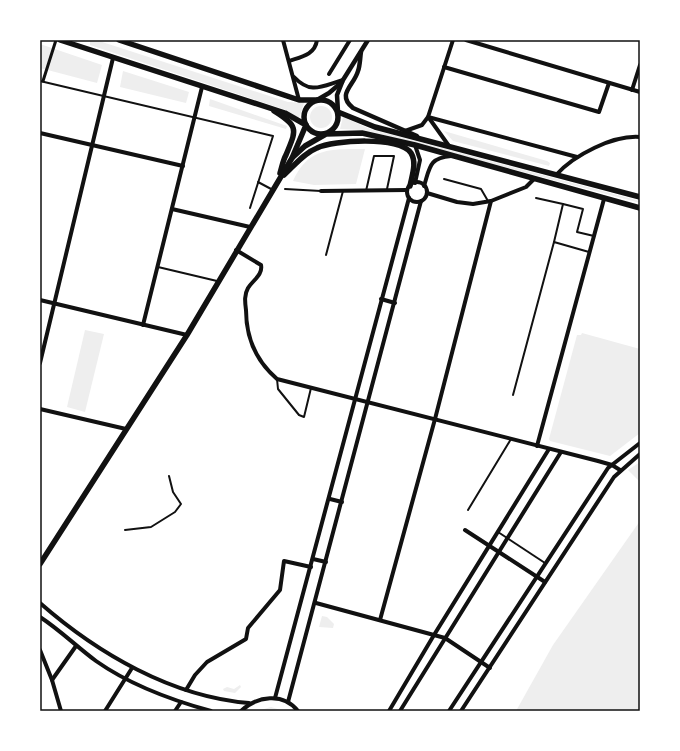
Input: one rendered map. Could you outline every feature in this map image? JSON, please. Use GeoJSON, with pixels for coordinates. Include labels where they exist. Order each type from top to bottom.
{"type":"FeatureCollection","features":[{"type":"Feature","properties":{"kind":"main road"},"geometry":{"type":"LineString","coordinates":[[60,40],[72,42],[113,58],[285,113],[306,125],[312,132],[326,134],[362,133],[415,145],[640,208]]}},
{"type":"Feature","properties":{"kind":"main road"},"geometry":{"type":"LineString","coordinates":[[119,40],[300,100],[330,102],[338,112],[375,127],[640,197]]}},
{"type":"Feature","properties":{"kind":"main road"},"geometry":{"type":"LineString","coordinates":[[40,564],[187,335],[236,250],[292,158],[306,125],[304,119],[306,107],[317,100]]}},
{"type":"Feature","properties":{"kind":"main road"},"geometry":{"type":"LineString","coordinates":[[264,106],[286,118],[292,126],[294,132],[293,140],[286,155],[278,181]]}},
{"type":"Feature","properties":{"kind":"main road"},"geometry":{"type":"LineString","coordinates":[[292,158],[305,146],[335,128],[338,112]]}},
{"type":"Feature","properties":{"kind":"main road"},"geometry":{"type":"LineString","coordinates":[[278,181],[307,153],[317,147],[331,144],[385,142],[404,147],[410,152],[414,165],[411,186]]}},
{"type":"Feature","properties":{"kind":"street"},"geometry":{"type":"LineString","coordinates":[[42,81],[56,40]]}},
{"type":"Feature","properties":{"kind":"street"},"geometry":{"type":"LineString","coordinates":[[283,40],[300,100]]}},
{"type":"Feature","properties":{"kind":"street"},"geometry":{"type":"LineString","coordinates":[[289,61],[303,57],[311,52],[317,40]]}},
{"type":"Feature","properties":{"kind":"street"},"geometry":{"type":"LineString","coordinates":[[338,112],[337,96],[343,80],[368,40]]}},
{"type":"Feature","properties":{"kind":"street"},"geometry":{"type":"LineString","coordinates":[[405,131],[422,125],[428,117],[453,40]]}},
{"type":"Feature","properties":{"kind":"street"},"geometry":{"type":"LineString","coordinates":[[466,40],[640,92]]}},
{"type":"Feature","properties":{"kind":"street"},"geometry":{"type":"LineString","coordinates":[[329,74],[348,41]]}},
{"type":"Feature","properties":{"kind":"street"},"geometry":{"type":"LineString","coordinates":[[361,52],[358,72],[347,91],[347,103],[353,108],[430,142]]}},
{"type":"Feature","properties":{"kind":"street"},"geometry":{"type":"LineString","coordinates":[[40,363],[113,58]]}},
{"type":"Feature","properties":{"kind":"street"},"geometry":{"type":"LineString","coordinates":[[632,90],[640,65]]}},
{"type":"Feature","properties":{"kind":"street"},"geometry":{"type":"LineString","coordinates":[[444,67],[599,112],[609,83]]}},
{"type":"Feature","properties":{"kind":"street"},"geometry":{"type":"LineString","coordinates":[[293,76],[303,86],[311,88],[343,80]]}},
{"type":"Feature","properties":{"kind":"street"},"geometry":{"type":"LineString","coordinates":[[317,100],[329,93],[343,80]]}},
{"type":"Feature","properties":{"kind":"street"},"geometry":{"type":"LineString","coordinates":[[143,325],[202,87]]}},
{"type":"Feature","properties":{"kind":"street"},"geometry":{"type":"LineString","coordinates":[[428,117],[449,147]]}},
{"type":"Feature","properties":{"kind":"street"},"geometry":{"type":"LineString","coordinates":[[428,117],[577,158]]}},
{"type":"Feature","properties":{"kind":"street"},"geometry":{"type":"LineString","coordinates":[[40,133],[183,166]]}},
{"type":"Feature","properties":{"kind":"street"},"geometry":{"type":"LineString","coordinates":[[556,175],[564,166],[577,158],[616,139],[640,137]]}},
{"type":"Feature","properties":{"kind":"street"},"geometry":{"type":"LineString","coordinates":[[275,698],[330,499],[354,399],[411,186],[420,160],[415,145]]}},
{"type":"Feature","properties":{"kind":"street"},"geometry":{"type":"LineString","coordinates":[[424,186],[430,165],[439,158],[453,156]]}},
{"type":"Feature","properties":{"kind":"street"},"geometry":{"type":"LineString","coordinates":[[427,193],[457,202],[473,204],[489,201],[526,188],[534,179]]}},
{"type":"Feature","properties":{"kind":"street"},"geometry":{"type":"LineString","coordinates":[[320,191],[387,190],[420,183],[424,186],[427,193]]}},
{"type":"Feature","properties":{"kind":"street"},"geometry":{"type":"LineString","coordinates":[[288,702],[316,604],[421,201],[427,193]]}},
{"type":"Feature","properties":{"kind":"street"},"geometry":{"type":"LineString","coordinates":[[409,198],[414,201],[421,201]]}},
{"type":"Feature","properties":{"kind":"street"},"geometry":{"type":"LineString","coordinates":[[537,446],[604,199]]}},
{"type":"Feature","properties":{"kind":"street"},"geometry":{"type":"LineString","coordinates":[[380,620],[435,419],[489,201]]}},
{"type":"Feature","properties":{"kind":"street"},"geometry":{"type":"LineString","coordinates":[[172,209],[250,227]]}},
{"type":"Feature","properties":{"kind":"street"},"geometry":{"type":"LineString","coordinates":[[236,250],[261,265],[262,269],[259,275],[248,288],[245,295],[246,325],[249,339],[256,353],[268,371],[277,379],[612,465],[620,470]]}},
{"type":"Feature","properties":{"kind":"street"},"geometry":{"type":"LineString","coordinates":[[381,299],[395,303]]}},
{"type":"Feature","properties":{"kind":"street"},"geometry":{"type":"LineString","coordinates":[[40,300],[187,335]]}},
{"type":"Feature","properties":{"kind":"street"},"geometry":{"type":"LineString","coordinates":[[40,409],[126,430]]}},
{"type":"Feature","properties":{"kind":"street"},"geometry":{"type":"LineString","coordinates":[[449,711],[612,465],[640,443]]}},
{"type":"Feature","properties":{"kind":"street"},"geometry":{"type":"LineString","coordinates":[[389,711],[434,635],[549,449]]}},
{"type":"Feature","properties":{"kind":"street"},"geometry":{"type":"LineString","coordinates":[[400,711],[561,452]]}},
{"type":"Feature","properties":{"kind":"street"},"geometry":{"type":"LineString","coordinates":[[461,711],[620,470],[640,454]]}},
{"type":"Feature","properties":{"kind":"street"},"geometry":{"type":"LineString","coordinates":[[330,499],[342,502]]}},
{"type":"Feature","properties":{"kind":"street"},"geometry":{"type":"LineString","coordinates":[[465,530],[545,582]]}},
{"type":"Feature","properties":{"kind":"street"},"geometry":{"type":"LineString","coordinates":[[314,559],[326,562]]}},
{"type":"Feature","properties":{"kind":"street"},"geometry":{"type":"LineString","coordinates":[[186,690],[195,675],[207,662],[246,639],[248,628],[280,590],[284,561],[311,567]]}},
{"type":"Feature","properties":{"kind":"street"},"geometry":{"type":"LineString","coordinates":[[40,603],[57,618],[132,668],[186,690],[230,702],[249,704]]}},
{"type":"Feature","properties":{"kind":"street"},"geometry":{"type":"LineString","coordinates":[[316,604],[445,638],[490,668]]}},
{"type":"Feature","properties":{"kind":"street"},"geometry":{"type":"LineString","coordinates":[[40,617],[97,662],[125,678],[180,702],[212,711]]}},
{"type":"Feature","properties":{"kind":"street"},"geometry":{"type":"LineString","coordinates":[[52,680],[76,646]]}},
{"type":"Feature","properties":{"kind":"street"},"geometry":{"type":"LineString","coordinates":[[40,650],[52,680],[60,711]]}},
{"type":"Feature","properties":{"kind":"street"},"geometry":{"type":"LineString","coordinates":[[105,711],[132,668]]}},
{"type":"Feature","properties":{"kind":"street"},"geometry":{"type":"LineString","coordinates":[[241,711],[249,704],[266,698],[275,698],[288,702],[298,711]]}},
{"type":"Feature","properties":{"kind":"street"},"geometry":{"type":"LineString","coordinates":[[175,711],[180,702]]}},
{"type":"Feature","properties":{"kind":"lane"},"geometry":{"type":"LineString","coordinates":[[42,81],[273,136],[250,208]]}},
{"type":"Feature","properties":{"kind":"lane"},"geometry":{"type":"LineString","coordinates":[[366,191],[374,156],[394,156],[387,190]]}},
{"type":"Feature","properties":{"kind":"lane"},"geometry":{"type":"LineString","coordinates":[[444,180],[481,189],[489,201]]}},
{"type":"Feature","properties":{"kind":"lane"},"geometry":{"type":"LineString","coordinates":[[258,182],[273,190]]}},
{"type":"Feature","properties":{"kind":"lane"},"geometry":{"type":"LineString","coordinates":[[285,189],[320,191]]}},
{"type":"Feature","properties":{"kind":"lane"},"geometry":{"type":"LineString","coordinates":[[326,255],[343,191]]}},
{"type":"Feature","properties":{"kind":"lane"},"geometry":{"type":"LineString","coordinates":[[536,198],[583,209],[577,232],[594,236]]}},
{"type":"Feature","properties":{"kind":"lane"},"geometry":{"type":"LineString","coordinates":[[513,395],[563,204]]}},
{"type":"Feature","properties":{"kind":"lane"},"geometry":{"type":"LineString","coordinates":[[554,242],[590,252]]}},
{"type":"Feature","properties":{"kind":"lane"},"geometry":{"type":"LineString","coordinates":[[158,267],[218,281]]}},
{"type":"Feature","properties":{"kind":"lane"},"geometry":{"type":"LineString","coordinates":[[277,379],[278,390],[299,415],[304,417],[311,388]]}},
{"type":"Feature","properties":{"kind":"lane"},"geometry":{"type":"LineString","coordinates":[[468,510],[511,439]]}},
{"type":"Feature","properties":{"kind":"lane"},"geometry":{"type":"LineString","coordinates":[[125,530],[151,527],[175,512],[181,504],[173,492],[169,476]]}},
{"type":"Feature","properties":{"kind":"lane"},"geometry":{"type":"LineString","coordinates":[[498,532],[546,563]]}},
{"type":"Feature","properties":{"kind":"shaded area"},"geometry":{"type":"Polygon","coordinates":[[[90,40],[96,40],[288,102],[304,103],[299,118],[286,110],[90,45],[90,40]]]}},
{"type":"Feature","properties":{"kind":"shaded area"},"geometry":{"type":"Polygon","coordinates":[[[40,44],[102,65],[97,83],[40,68],[40,44]]]}},
{"type":"Feature","properties":{"kind":"shaded area"},"geometry":{"type":"Polygon","coordinates":[[[123,71],[189,92],[186,103],[120,87],[123,71]]]}},
{"type":"Feature","properties":{"kind":"shaded area"},"geometry":{"type":"Polygon","coordinates":[[[210,99],[287,126],[286,129],[209,106],[210,99]]]}},
{"type":"Feature","properties":{"kind":"shaded area"},"geometry":{"type":"Polygon","coordinates":[[[321,106],[329,109],[332,117],[329,125],[321,128],[313,125],[310,117],[313,109],[321,106]]]}},
{"type":"Feature","properties":{"kind":"shaded area"},"geometry":{"type":"Polygon","coordinates":[[[343,117],[370,129],[640,201],[640,203],[376,133],[362,130],[340,129],[343,117]]]}},
{"type":"Feature","properties":{"kind":"shaded area"},"geometry":{"type":"Polygon","coordinates":[[[444,131],[550,163],[549,166],[453,141],[444,131]]]}},
{"type":"Feature","properties":{"kind":"shaded area"},"geometry":{"type":"Polygon","coordinates":[[[342,149],[365,149],[356,184],[314,185],[293,181],[299,170],[306,162],[322,152],[342,149]]]}},
{"type":"Feature","properties":{"kind":"shaded area"},"geometry":{"type":"Polygon","coordinates":[[[85,330],[104,334],[85,412],[67,407],[85,330]]]}},
{"type":"Feature","properties":{"kind":"shaded area"},"geometry":{"type":"Polygon","coordinates":[[[582,333],[640,349],[640,433],[610,456],[550,441],[549,439],[577,335],[581,335],[582,333]]]}},
{"type":"Feature","properties":{"kind":"shaded area"},"geometry":{"type":"Polygon","coordinates":[[[640,462],[640,482],[628,470],[640,462]]]}},
{"type":"Feature","properties":{"kind":"shaded area"},"geometry":{"type":"Polygon","coordinates":[[[640,521],[640,711],[516,711],[553,645],[640,521]]]}},
{"type":"Feature","properties":{"kind":"shaded area"},"geometry":{"type":"Polygon","coordinates":[[[322,616],[327,617],[334,624],[333,628],[319,627],[322,616]]]}},
{"type":"Feature","properties":{"kind":"shaded area"},"geometry":{"type":"Polygon","coordinates":[[[240,685],[241,687],[235,693],[224,691],[223,689],[227,687],[234,689],[240,685]]]}},
{"type":"Feature","properties":{"kind":"shaded area"},"geometry":{"type":"Polygon","coordinates":[[[271,707],[284,711],[257,711],[271,707]]]}}]}
